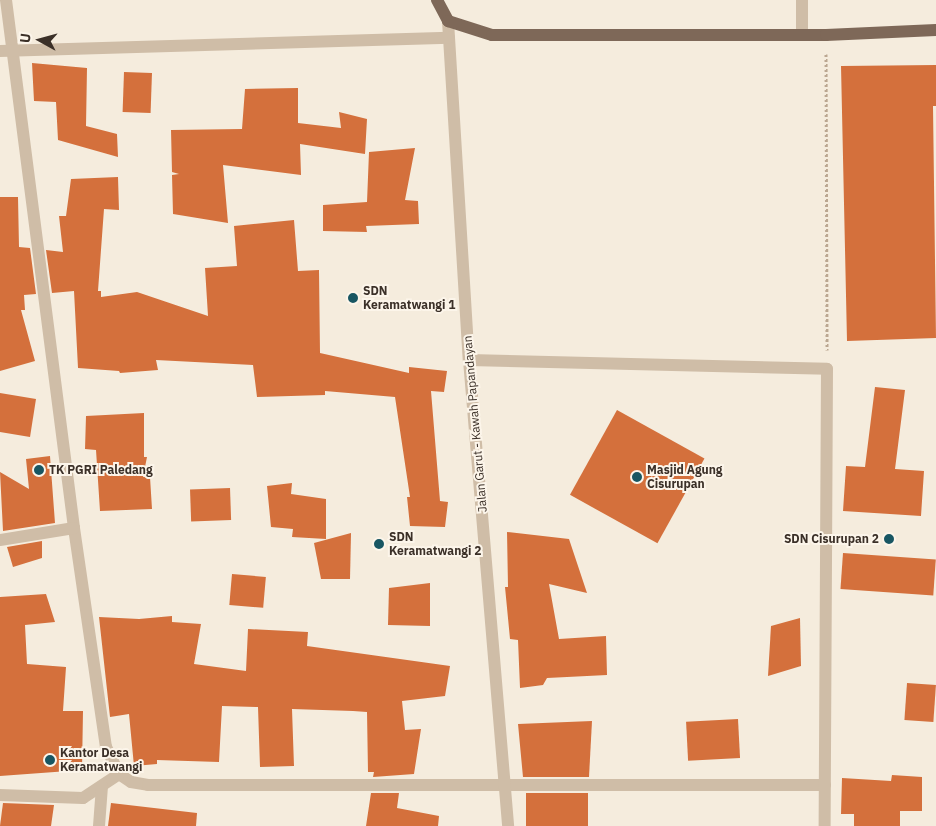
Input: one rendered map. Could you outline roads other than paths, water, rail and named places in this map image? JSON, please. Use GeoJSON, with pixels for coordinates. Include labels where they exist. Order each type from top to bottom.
{"type":"FeatureCollection","features":[{"type":"Feature","properties":{"kind":"main road"},"geometry":{"type":"LineString","coordinates":[[438,3],[448,21],[492,35],[802,35],[936,30]]}},
{"type":"Feature","properties":{"kind":"street"},"geometry":{"type":"LineString","coordinates":[[6,0],[74,528],[106,747],[119,774],[131,782],[148,785],[505,783],[825,785]]}},
{"type":"Feature","properties":{"kind":"street"},"geometry":{"type":"LineString","coordinates":[[802,0],[802,35]]}},
{"type":"Feature","properties":{"kind":"street","name":"Jalan Garut - Kawah Papandayan"},"geometry":{"type":"LineString","coordinates":[[448,21],[469,360],[508,826]]}},
{"type":"Feature","properties":{"kind":"street"},"geometry":{"type":"LineString","coordinates":[[0,50],[449,38]]}},
{"type":"Feature","properties":{"kind":"street"},"geometry":{"type":"LineString","coordinates":[[469,360],[827,369],[825,826]]}},
{"type":"Feature","properties":{"kind":"street"},"geometry":{"type":"LineString","coordinates":[[0,540],[74,528]]}},
{"type":"Feature","properties":{"kind":"street"},"geometry":{"type":"LineString","coordinates":[[0,795],[84,798],[119,774]]}},
{"type":"Feature","properties":{"kind":"street"},"geometry":{"type":"LineString","coordinates":[[99,826],[102,786]]}},
{"type":"Feature","properties":{"kind":"place","name":"SDN Keramatwangi 1"},"geometry":{"type":"Point","coordinates":[353,298]}},
{"type":"Feature","properties":{"kind":"place","name":"TK PGRI Paledang"},"geometry":{"type":"Point","coordinates":[39,470]}},
{"type":"Feature","properties":{"kind":"place","name":"Masjid Agung Cisurupan"},"geometry":{"type":"Point","coordinates":[637,477]}},
{"type":"Feature","properties":{"kind":"place","name":"SDN Cisurupan 2"},"geometry":{"type":"Point","coordinates":[889,539]}},
{"type":"Feature","properties":{"kind":"place","name":"SDN Keramatwangi 2"},"geometry":{"type":"Point","coordinates":[379,544]}},
{"type":"Feature","properties":{"kind":"place","name":"Kantor Desa Keramatwangi"},"geometry":{"type":"Point","coordinates":[50,760]}}]}
